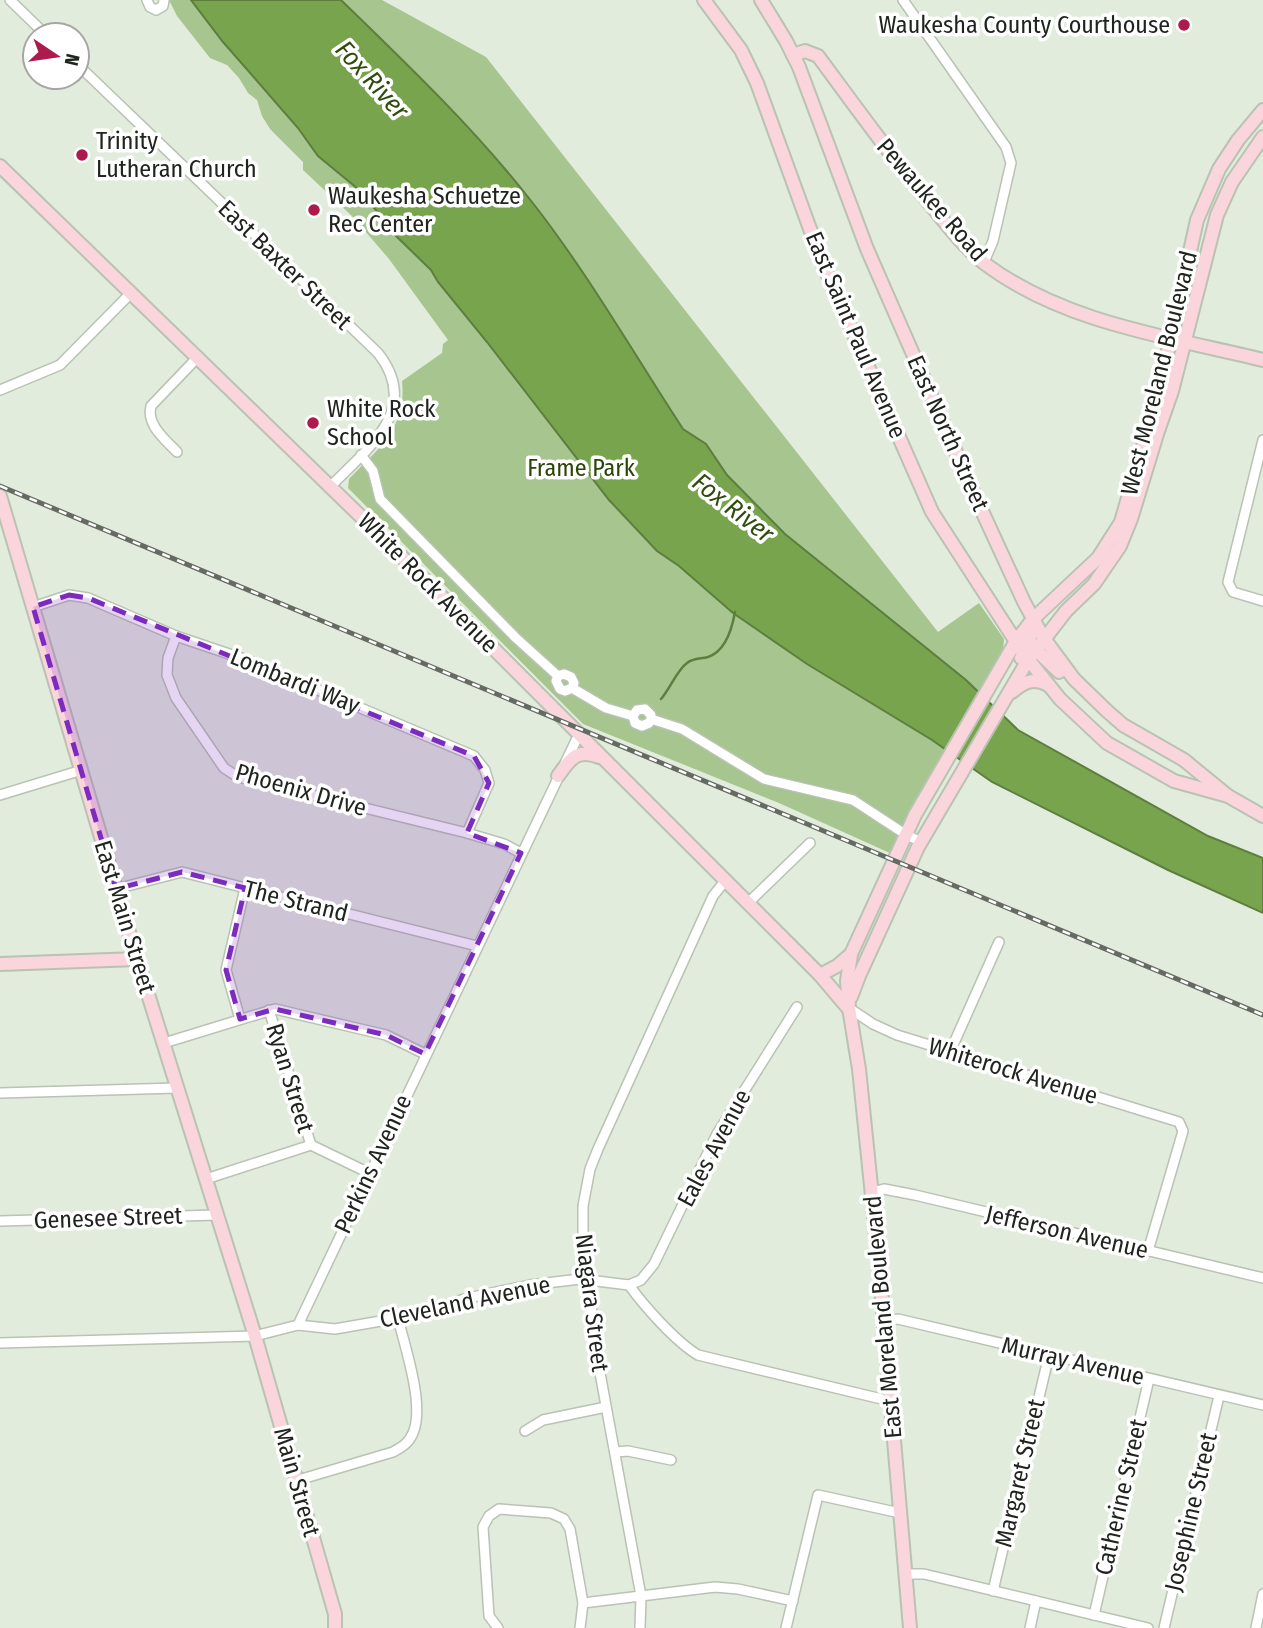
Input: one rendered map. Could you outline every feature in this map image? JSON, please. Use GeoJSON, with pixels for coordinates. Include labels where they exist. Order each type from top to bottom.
{"type":"FeatureCollection","features":[{"type":"Feature","properties":{"kind":"main road","name":"East Saint Paul Avenue"},"geometry":{"type":"LineString","coordinates":[[704,0],[741,50],[761,90],[822,262],[932,512],[1029,647]]}},
{"type":"Feature","properties":{"kind":"main road","name":"East North Street"},"geometry":{"type":"LineString","coordinates":[[761,0],[793,55],[816,107],[867,249],[976,498],[1033,619],[1029,647],[1048,685],[1070,710],[1116,749],[1174,780],[1228,796]]}},
{"type":"Feature","properties":{"kind":"main road","name":"Pewaukee Road"},"geometry":{"type":"LineString","coordinates":[[793,55],[805,51],[818,56],[896,163],[963,244],[984,262],[1020,285],[1078,312],[1169,338],[1263,360]]}},
{"type":"Feature","properties":{"kind":"main road","name":"West Moreland Boulevard"},"geometry":{"type":"LineString","coordinates":[[1029,647],[1033,619],[1098,558],[1121,522],[1155,404],[1197,220],[1210,186],[1230,151],[1263,110]]}},
{"type":"Feature","properties":{"kind":"main road","name":"West Moreland Boulevard"},"geometry":{"type":"LineString","coordinates":[[996,696],[1029,647],[1094,584],[1120,546],[1131,519],[1186,341],[1217,215],[1245,160],[1263,137]]}},
{"type":"Feature","properties":{"kind":"main road","name":"White Rock Avenue"},"geometry":{"type":"LineString","coordinates":[[0,166],[331,486],[820,975],[849,1008]]}},
{"type":"Feature","properties":{"kind":"main road"},"geometry":{"type":"LineString","coordinates":[[1210,186],[1227,193]]}},
{"type":"Feature","properties":{"kind":"main road"},"geometry":{"type":"LineString","coordinates":[[1183,278],[1200,283]]}},
{"type":"Feature","properties":{"kind":"main road","name":"East Main Street"},"geometry":{"type":"LineString","coordinates":[[0,495],[4,527],[33,607],[137,959],[255,1336]]}},
{"type":"Feature","properties":{"kind":"main road","name":"East North Street"},"geometry":{"type":"LineString","coordinates":[[1029,647],[1065,668],[1107,711],[1142,736],[1184,760],[1228,796],[1263,816]]}},
{"type":"Feature","properties":{"kind":"main road","name":"East Moreland Boulevard"},"geometry":{"type":"LineString","coordinates":[[910,1628],[872,1192],[847,981],[851,954],[905,834],[956,763],[1029,647]]}},
{"type":"Feature","properties":{"kind":"main road"},"geometry":{"type":"LineString","coordinates":[[1029,647],[1089,706],[1116,728],[1142,736]]}},
{"type":"Feature","properties":{"kind":"main road"},"geometry":{"type":"LineString","coordinates":[[996,696],[1030,680],[1048,685]]}},
{"type":"Feature","properties":{"kind":"main road","name":"East Moreland Boulevard"},"geometry":{"type":"LineString","coordinates":[[849,1008],[859,976],[888,911],[945,799],[956,763],[996,696]]}},
{"type":"Feature","properties":{"kind":"main road"},"geometry":{"type":"LineString","coordinates":[[558,776],[568,761],[579,753],[603,758]]}},
{"type":"Feature","properties":{"kind":"main road"},"geometry":{"type":"LineString","coordinates":[[874,904],[888,911]]}},
{"type":"Feature","properties":{"kind":"main road"},"geometry":{"type":"LineString","coordinates":[[820,975],[851,954]]}},
{"type":"Feature","properties":{"kind":"main road"},"geometry":{"type":"LineString","coordinates":[[0,964],[137,959]]}},
{"type":"Feature","properties":{"kind":"main road","name":"Main Street"},"geometry":{"type":"LineString","coordinates":[[255,1336],[335,1614],[335,1628]]}},
{"type":"Feature","properties":{"kind":"street"},"geometry":{"type":"LineString","coordinates":[[10,0],[32,21]]}},
{"type":"Feature","properties":{"kind":"street"},"geometry":{"type":"LineString","coordinates":[[147,0],[150,7],[156,10],[163,6],[164,0]]}},
{"type":"Feature","properties":{"kind":"street"},"geometry":{"type":"LineString","coordinates":[[904,0],[1010,156],[1011,163],[993,242],[984,262]]}},
{"type":"Feature","properties":{"kind":"street","name":"East Baxter Street"},"geometry":{"type":"LineString","coordinates":[[91,78],[386,363],[395,387],[392,413],[381,433],[331,486]]}},
{"type":"Feature","properties":{"kind":"street"},"geometry":{"type":"LineString","coordinates":[[0,390],[60,365],[130,293]]}},
{"type":"Feature","properties":{"kind":"street"},"geometry":{"type":"LineString","coordinates":[[177,452],[155,428],[149,413],[151,406],[197,358]]}},
{"type":"Feature","properties":{"kind":"street"},"geometry":{"type":"LineString","coordinates":[[1263,440],[1229,575],[1230,589],[1263,601]]}},
{"type":"Feature","properties":{"kind":"street"},"geometry":{"type":"LineString","coordinates":[[361,455],[373,471],[380,499],[516,638],[558,677],[556,681],[560,689],[565,691],[572,688],[606,708],[633,716],[637,710],[645,709],[651,719],[682,729],[764,779],[853,800],[921,842]]}},
{"type":"Feature","properties":{"kind":"street","name":"Lombardi Way"},"geometry":{"type":"LineString","coordinates":[[33,607],[69,595],[88,598],[176,636],[247,660],[474,756],[485,770],[489,783],[467,833]]}},
{"type":"Feature","properties":{"kind":"street","name":"Phoenix Drive"},"geometry":{"type":"LineString","coordinates":[[176,636],[168,658],[167,675],[176,698],[224,768],[238,777],[467,833],[505,844],[521,853]]}},
{"type":"Feature","properties":{"kind":"street","name":"Perkins Avenue"},"geometry":{"type":"LineString","coordinates":[[298,1325],[579,734]]}},
{"type":"Feature","properties":{"kind":"street"},"geometry":{"type":"LineString","coordinates":[[0,794],[82,770]]}},
{"type":"Feature","properties":{"kind":"street"},"geometry":{"type":"LineString","coordinates":[[748,904],[810,843]]}},
{"type":"Feature","properties":{"kind":"street","name":"The Strand"},"geometry":{"type":"LineString","coordinates":[[116,889],[182,872],[477,946]]}},
{"type":"Feature","properties":{"kind":"street","name":"Niagara Street"},"geometry":{"type":"LineString","coordinates":[[640,1628],[641,1596],[585,1280],[582,1225],[584,1195],[590,1169],[679,968],[713,896],[725,881]]}},
{"type":"Feature","properties":{"kind":"street"},"geometry":{"type":"LineString","coordinates":[[240,1018],[226,970],[245,888]]}},
{"type":"Feature","properties":{"kind":"street"},"geometry":{"type":"LineString","coordinates":[[950,1052],[999,942]]}},
{"type":"Feature","properties":{"kind":"street","name":"Eales Avenue"},"geometry":{"type":"LineString","coordinates":[[629,1285],[640,1280],[654,1264],[717,1135],[797,1007]]}},
{"type":"Feature","properties":{"kind":"street","name":"Whiterock Avenue"},"geometry":{"type":"LineString","coordinates":[[849,1008],[873,1024],[897,1035],[1181,1124],[1183,1131],[1148,1251]]}},
{"type":"Feature","properties":{"kind":"street"},"geometry":{"type":"LineString","coordinates":[[164,1043],[269,1010],[292,1012],[386,1035],[425,1054]]}},
{"type":"Feature","properties":{"kind":"street","name":"Ryan Street"},"geometry":{"type":"LineString","coordinates":[[269,1010],[311,1145]]}},
{"type":"Feature","properties":{"kind":"street"},"geometry":{"type":"LineString","coordinates":[[0,1093],[177,1088]]}},
{"type":"Feature","properties":{"kind":"street"},"geometry":{"type":"LineString","coordinates":[[206,1179],[311,1145],[369,1173]]}},
{"type":"Feature","properties":{"kind":"street","name":"Jefferson Avenue"},"geometry":{"type":"LineString","coordinates":[[872,1192],[884,1189],[915,1195],[1263,1278]]}},
{"type":"Feature","properties":{"kind":"street","name":"Genesee Street"},"geometry":{"type":"LineString","coordinates":[[0,1222],[216,1215]]}},
{"type":"Feature","properties":{"kind":"street","name":"Cleveland Avenue"},"geometry":{"type":"LineString","coordinates":[[298,1325],[329,1329],[398,1318],[503,1290],[585,1280],[629,1285]]}},
{"type":"Feature","properties":{"kind":"street"},"geometry":{"type":"LineString","coordinates":[[629,1285],[649,1309],[698,1355],[890,1401]]}},
{"type":"Feature","properties":{"kind":"street"},"geometry":{"type":"LineString","coordinates":[[295,1482],[393,1452],[406,1445],[413,1435],[417,1405],[398,1318]]}},
{"type":"Feature","properties":{"kind":"street","name":"Murray Avenue"},"geometry":{"type":"LineString","coordinates":[[884,1321],[898,1319],[1263,1405]]}},
{"type":"Feature","properties":{"kind":"street"},"geometry":{"type":"LineString","coordinates":[[0,1343],[255,1336],[298,1325]]}},
{"type":"Feature","properties":{"kind":"street","name":"Margaret Street"},"geometry":{"type":"LineString","coordinates":[[993,1591],[1049,1355]]}},
{"type":"Feature","properties":{"kind":"street","name":"Catherine Street"},"geometry":{"type":"LineString","coordinates":[[1094,1615],[1149,1379]]}},
{"type":"Feature","properties":{"kind":"street","name":"Josephine Street"},"geometry":{"type":"LineString","coordinates":[[1164,1628],[1219,1396]]}},
{"type":"Feature","properties":{"kind":"street"},"geometry":{"type":"LineString","coordinates":[[526,1431],[543,1420],[606,1407]]}},
{"type":"Feature","properties":{"kind":"street"},"geometry":{"type":"LineString","coordinates":[[615,1452],[628,1451],[671,1460]]}},
{"type":"Feature","properties":{"kind":"street"},"geometry":{"type":"LineString","coordinates":[[786,1628],[818,1494],[900,1513]]}},
{"type":"Feature","properties":{"kind":"street"},"geometry":{"type":"LineString","coordinates":[[498,1628],[489,1616],[483,1527],[489,1516],[499,1509],[551,1513],[564,1519],[570,1529],[583,1603],[580,1628]]}},
{"type":"Feature","properties":{"kind":"street"},"geometry":{"type":"LineString","coordinates":[[905,1574],[924,1574],[1148,1628]]}},
{"type":"Feature","properties":{"kind":"street"},"geometry":{"type":"LineString","coordinates":[[583,1603],[696,1587],[738,1589],[793,1601]]}},
{"type":"Feature","properties":{"kind":"street"},"geometry":{"type":"LineString","coordinates":[[1256,1628],[1263,1594]]}},
{"type":"Feature","properties":{"kind":"street"},"geometry":{"type":"LineString","coordinates":[[1030,1628],[1037,1601]]}},
{"type":"Feature","properties":{"kind":"highlighted area"},"geometry":{"type":"Polygon","coordinates":[[[69,595],[88,598],[474,756],[489,783],[467,833],[521,853],[425,1054],[386,1035],[275,1009],[240,1019],[226,970],[245,888],[182,872],[116,889],[33,607],[69,595]]]}},
{"type":"Feature","properties":{"kind":"green space","name":"Frame Park"},"geometry":{"type":"Polygon","coordinates":[[[169,0],[382,0],[486,57],[938,632],[979,603],[1004,639],[1003,652],[892,854],[779,803],[583,724],[348,488],[349,479],[389,436],[400,412],[402,381],[442,353],[443,344],[448,340],[389,259],[353,217],[303,170],[303,162],[270,129],[257,100],[248,93],[227,65],[210,58],[177,16],[169,0]]]}},
{"type":"Feature","properties":{"kind":"water","name":"Fox River"},"geometry":{"type":"Polygon","coordinates":[[[191,0],[341,0],[440,98],[510,175],[572,256],[683,429],[706,444],[727,475],[785,534],[966,680],[1018,730],[1208,836],[1263,858],[1263,913],[1168,870],[992,782],[932,740],[807,664],[733,613],[679,566],[657,551],[609,500],[431,270],[396,236],[358,189],[318,156],[298,128],[223,42],[191,0]]]}},
{"type":"Feature","properties":{"kind":"waterway"},"geometry":{"type":"LineString","coordinates":[[661,699],[687,663],[708,657],[724,645],[735,612]]}},
{"type":"Feature","properties":{"kind":"railway"},"geometry":{"type":"LineString","coordinates":[[0,486],[1263,1015]]}},
{"type":"Feature","properties":{"kind":"place","name":"Waukesha County Courthouse"},"geometry":{"type":"Point","coordinates":[1184,25]}},
{"type":"Feature","properties":{"kind":"place","name":"Trinity Lutheran Church"},"geometry":{"type":"Point","coordinates":[82,155]}},
{"type":"Feature","properties":{"kind":"place","name":"Waukesha Schuetze Rec Center"},"geometry":{"type":"Point","coordinates":[314,210]}},
{"type":"Feature","properties":{"kind":"place","name":"White Rock School"},"geometry":{"type":"Point","coordinates":[313,423]}}]}
